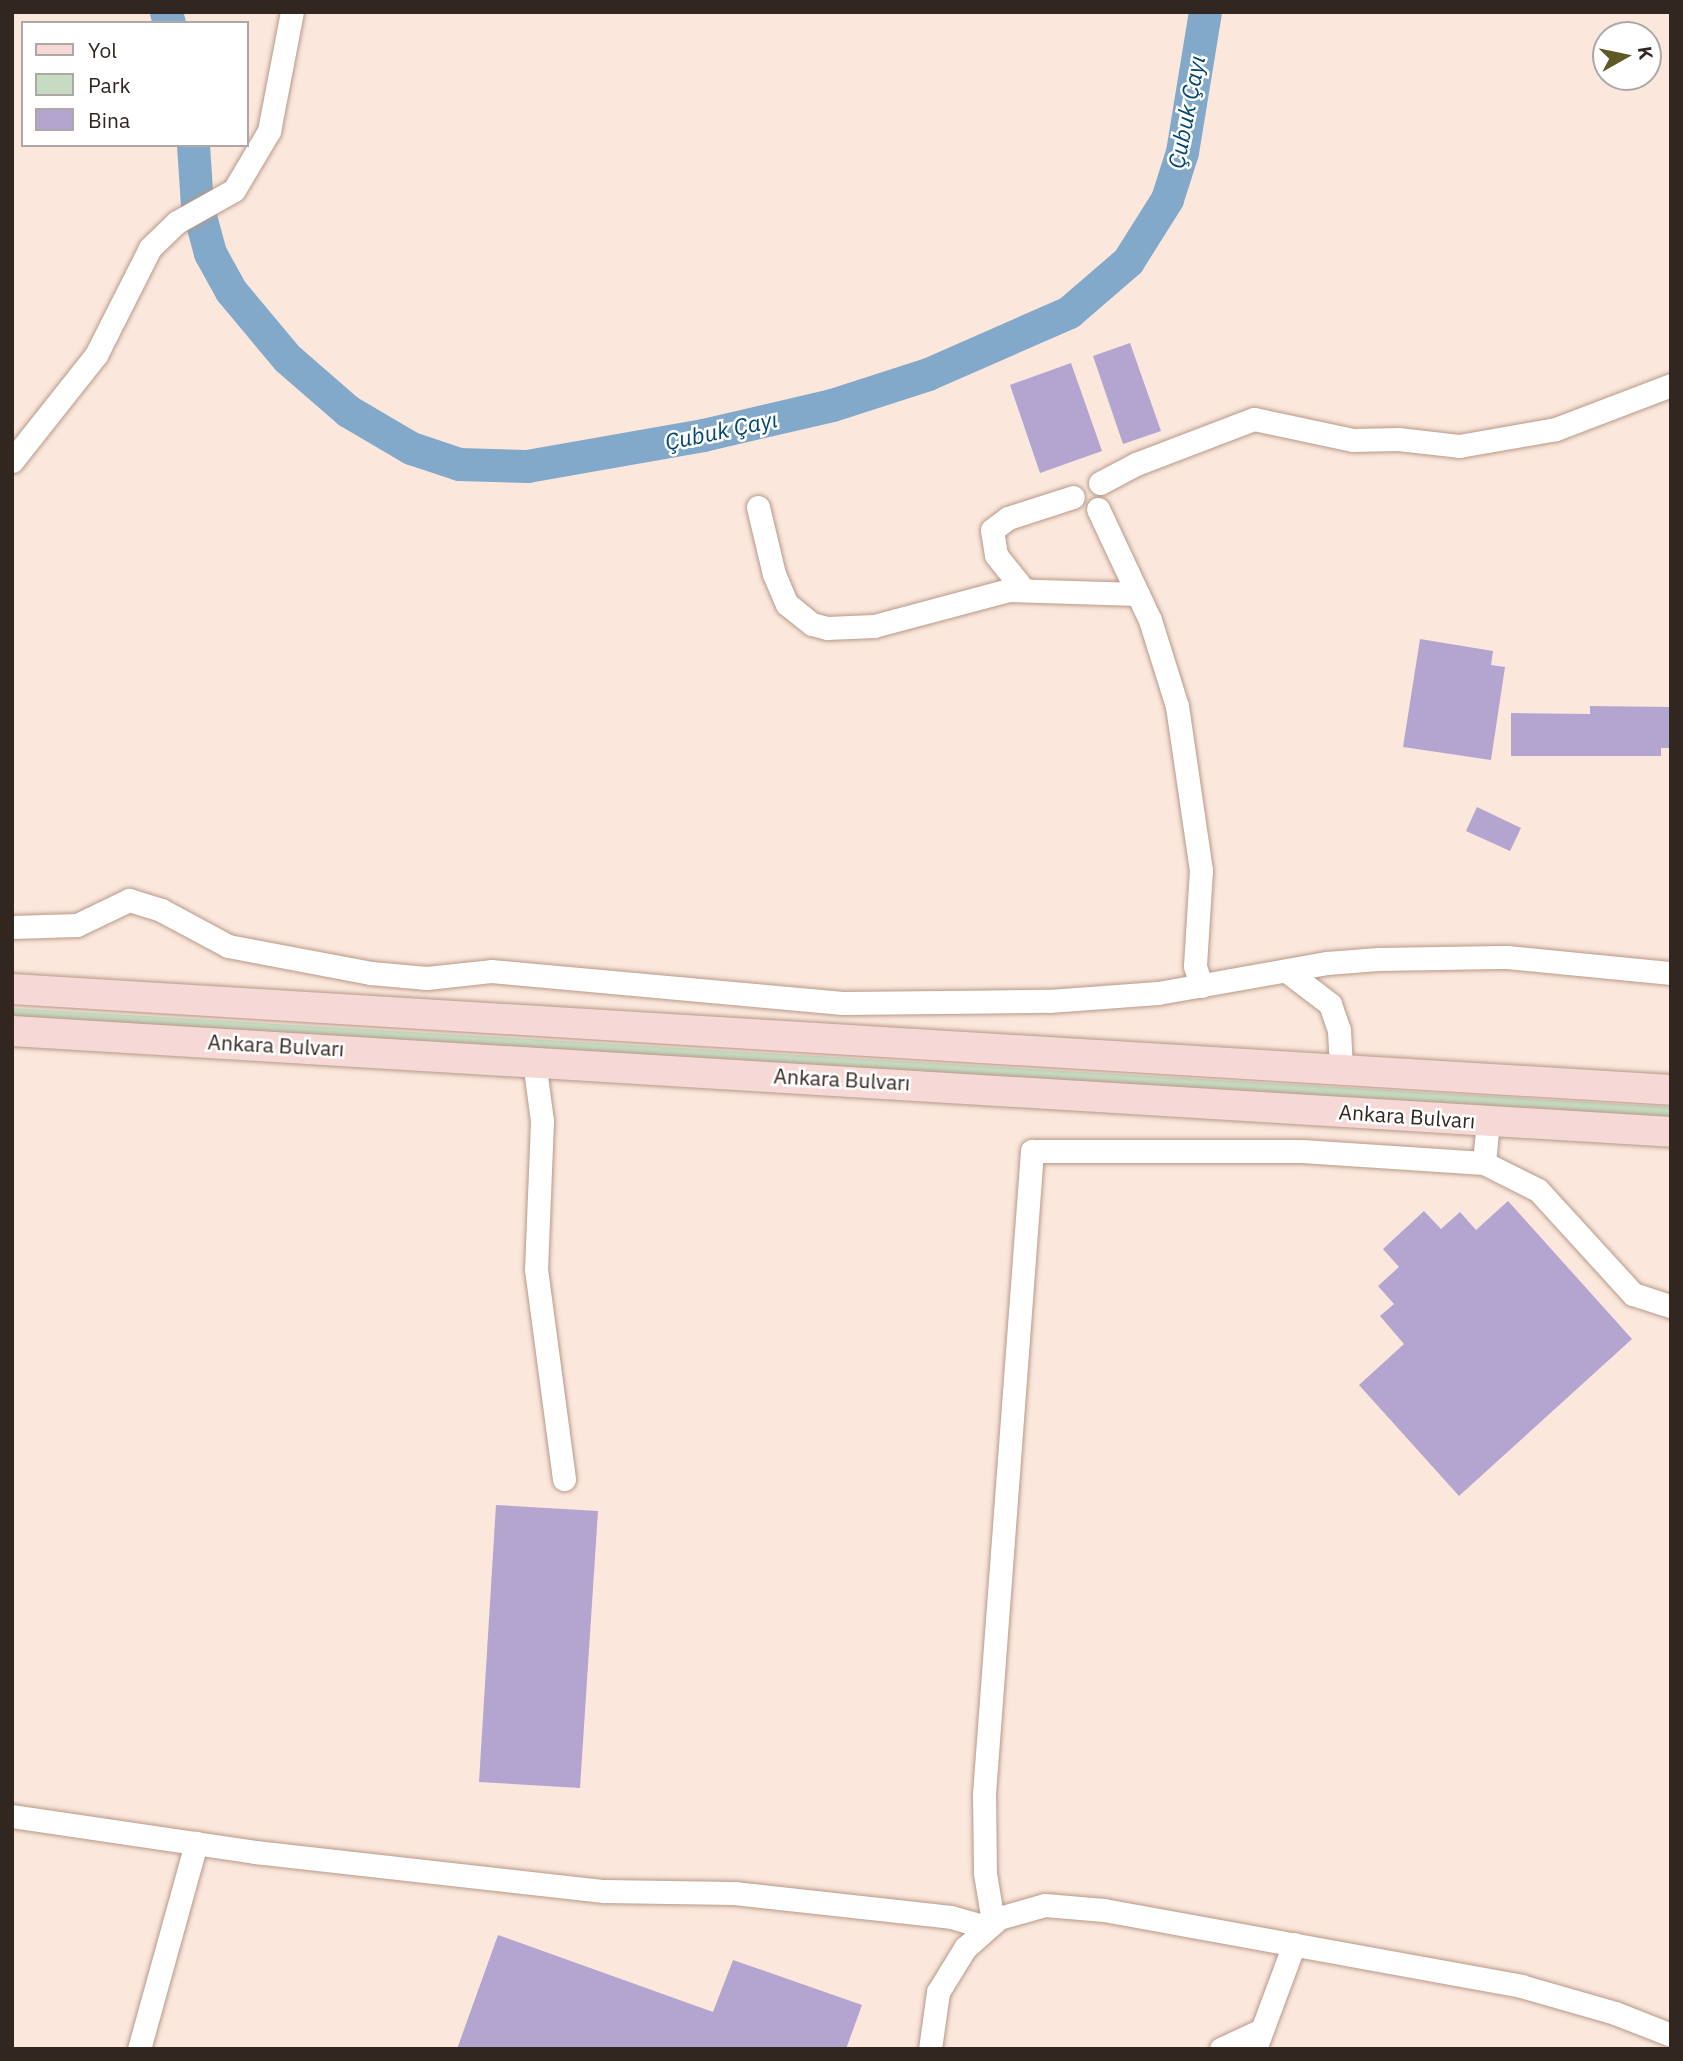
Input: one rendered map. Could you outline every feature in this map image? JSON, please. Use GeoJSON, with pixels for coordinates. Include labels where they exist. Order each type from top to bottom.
{"type":"FeatureCollection","features":[{"type":"Feature","properties":{"kind":"main road","name":"Ankara Bulvarı"},"geometry":{"type":"LineString","coordinates":[[12,989],[1671,1090]]}},
{"type":"Feature","properties":{"kind":"main road","name":"Ankara Bulvarı"},"geometry":{"type":"LineString","coordinates":[[12,1031],[534,1060],[1671,1132]]}},
{"type":"Feature","properties":{"kind":"street"},"geometry":{"type":"LineString","coordinates":[[12,461],[81,377],[150,248],[177,222],[234,191],[270,131],[292,12]]}},
{"type":"Feature","properties":{"kind":"street"},"geometry":{"type":"LineString","coordinates":[[1023,589],[996,555],[992,530],[1008,518],[1073,497],[1080,481],[1100,483],[1136,464],[1254,419],[1353,440],[1459,446],[1556,429],[1671,385]]}},
{"type":"Feature","properties":{"kind":"street"},"geometry":{"type":"LineString","coordinates":[[1098,509],[1105,496],[1100,483]]}},
{"type":"Feature","properties":{"kind":"street"},"geometry":{"type":"LineString","coordinates":[[1073,497],[1083,510],[1098,509]]}},
{"type":"Feature","properties":{"kind":"street"},"geometry":{"type":"LineString","coordinates":[[758,507],[779,590],[796,614],[812,624],[840,630],[874,626],[1023,589],[1138,594]]}},
{"type":"Feature","properties":{"kind":"street"},"geometry":{"type":"LineString","coordinates":[[1098,509],[1165,659],[1189,768],[1201,870],[1195,966],[1201,986]]}},
{"type":"Feature","properties":{"kind":"street"},"geometry":{"type":"LineString","coordinates":[[12,927],[77,925],[129,900],[161,910],[228,946],[371,973],[427,978],[491,971],[791,1001],[1049,1001],[1201,986],[1327,963],[1473,957],[1600,963],[1671,973]]}},
{"type":"Feature","properties":{"kind":"street"},"geometry":{"type":"LineString","coordinates":[[1289,972],[1330,1004],[1339,1030],[1340,1069]]}},
{"type":"Feature","properties":{"kind":"street"},"geometry":{"type":"LineString","coordinates":[[534,1060],[542,1121],[536,1269],[564,1479]]}},
{"type":"Feature","properties":{"kind":"street"},"geometry":{"type":"LineString","coordinates":[[1484,1163],[1488,1121]]}},
{"type":"Feature","properties":{"kind":"street"},"geometry":{"type":"LineString","coordinates":[[989,1925],[984,1794],[1032,1152],[1065,1148],[1302,1151],[1484,1163],[1538,1190],[1633,1294],[1671,1306]]}},
{"type":"Feature","properties":{"kind":"street"},"geometry":{"type":"LineString","coordinates":[[12,1816],[196,1843],[604,1891],[734,1893],[951,1917],[989,1925]]}},
{"type":"Feature","properties":{"kind":"street"},"geometry":{"type":"LineString","coordinates":[[139,2049],[196,1843]]}},
{"type":"Feature","properties":{"kind":"street"},"geometry":{"type":"LineString","coordinates":[[930,2049],[938,1992],[965,1948],[989,1925],[1023,1909],[1074,1906],[1521,1986],[1615,2013],[1671,2035]]}},
{"type":"Feature","properties":{"kind":"street"},"geometry":{"type":"LineString","coordinates":[[1221,2049],[1259,2039],[1294,1944]]}},
{"type":"Feature","properties":{"kind":"green space"},"geometry":{"type":"Polygon","coordinates":[[[12,1008],[1671,1107],[1671,1118],[12,1016],[12,1008]]]}},
{"type":"Feature","properties":{"kind":"building"},"geometry":{"type":"Polygon","coordinates":[[[1130,343],[1161,431],[1123,444],[1093,356],[1130,343]]]}},
{"type":"Feature","properties":{"kind":"building"},"geometry":{"type":"Polygon","coordinates":[[[1071,363],[1102,451],[1040,473],[1010,385],[1071,363]]]}},
{"type":"Feature","properties":{"kind":"building"},"geometry":{"type":"Polygon","coordinates":[[[1420,639],[1493,651],[1491,665],[1505,667],[1491,760],[1403,747],[1420,639]]]}},
{"type":"Feature","properties":{"kind":"building"},"geometry":{"type":"Polygon","coordinates":[[[1590,706],[1671,707],[1671,748],[1661,748],[1661,756],[1511,756],[1511,713],[1590,714],[1590,706]]]}},
{"type":"Feature","properties":{"kind":"building"},"geometry":{"type":"Polygon","coordinates":[[[1477,807],[1521,828],[1510,851],[1466,831],[1477,807]]]}},
{"type":"Feature","properties":{"kind":"building"},"geometry":{"type":"Polygon","coordinates":[[[1508,1201],[1632,1339],[1459,1496],[1359,1385],[1404,1344],[1380,1316],[1394,1304],[1378,1286],[1399,1267],[1383,1249],[1424,1211],[1441,1229],[1460,1212],[1476,1230],[1508,1201]]]}},
{"type":"Feature","properties":{"kind":"building"},"geometry":{"type":"Polygon","coordinates":[[[496,1505],[598,1511],[580,1788],[479,1782],[496,1505]]]}},
{"type":"Feature","properties":{"kind":"building"},"geometry":{"type":"Polygon","coordinates":[[[498,1935],[713,2012],[733,1960],[862,2005],[846,2049],[457,2049],[498,1935]]]}},
{"type":"Feature","properties":{"kind":"waterway","name":"Çubuk Çayı"},"geometry":{"type":"LineString","coordinates":[[166,12],[168,21]]}},
{"type":"Feature","properties":{"kind":"waterway","name":"Çubuk Çayı"},"geometry":{"type":"LineString","coordinates":[[193,147],[197,205],[210,253],[231,291],[287,358],[348,411],[411,448],[459,464],[527,466],[703,435],[832,405],[928,374],[1069,312],[1128,261],[1167,199],[1182,152],[1205,12]]}}]}
